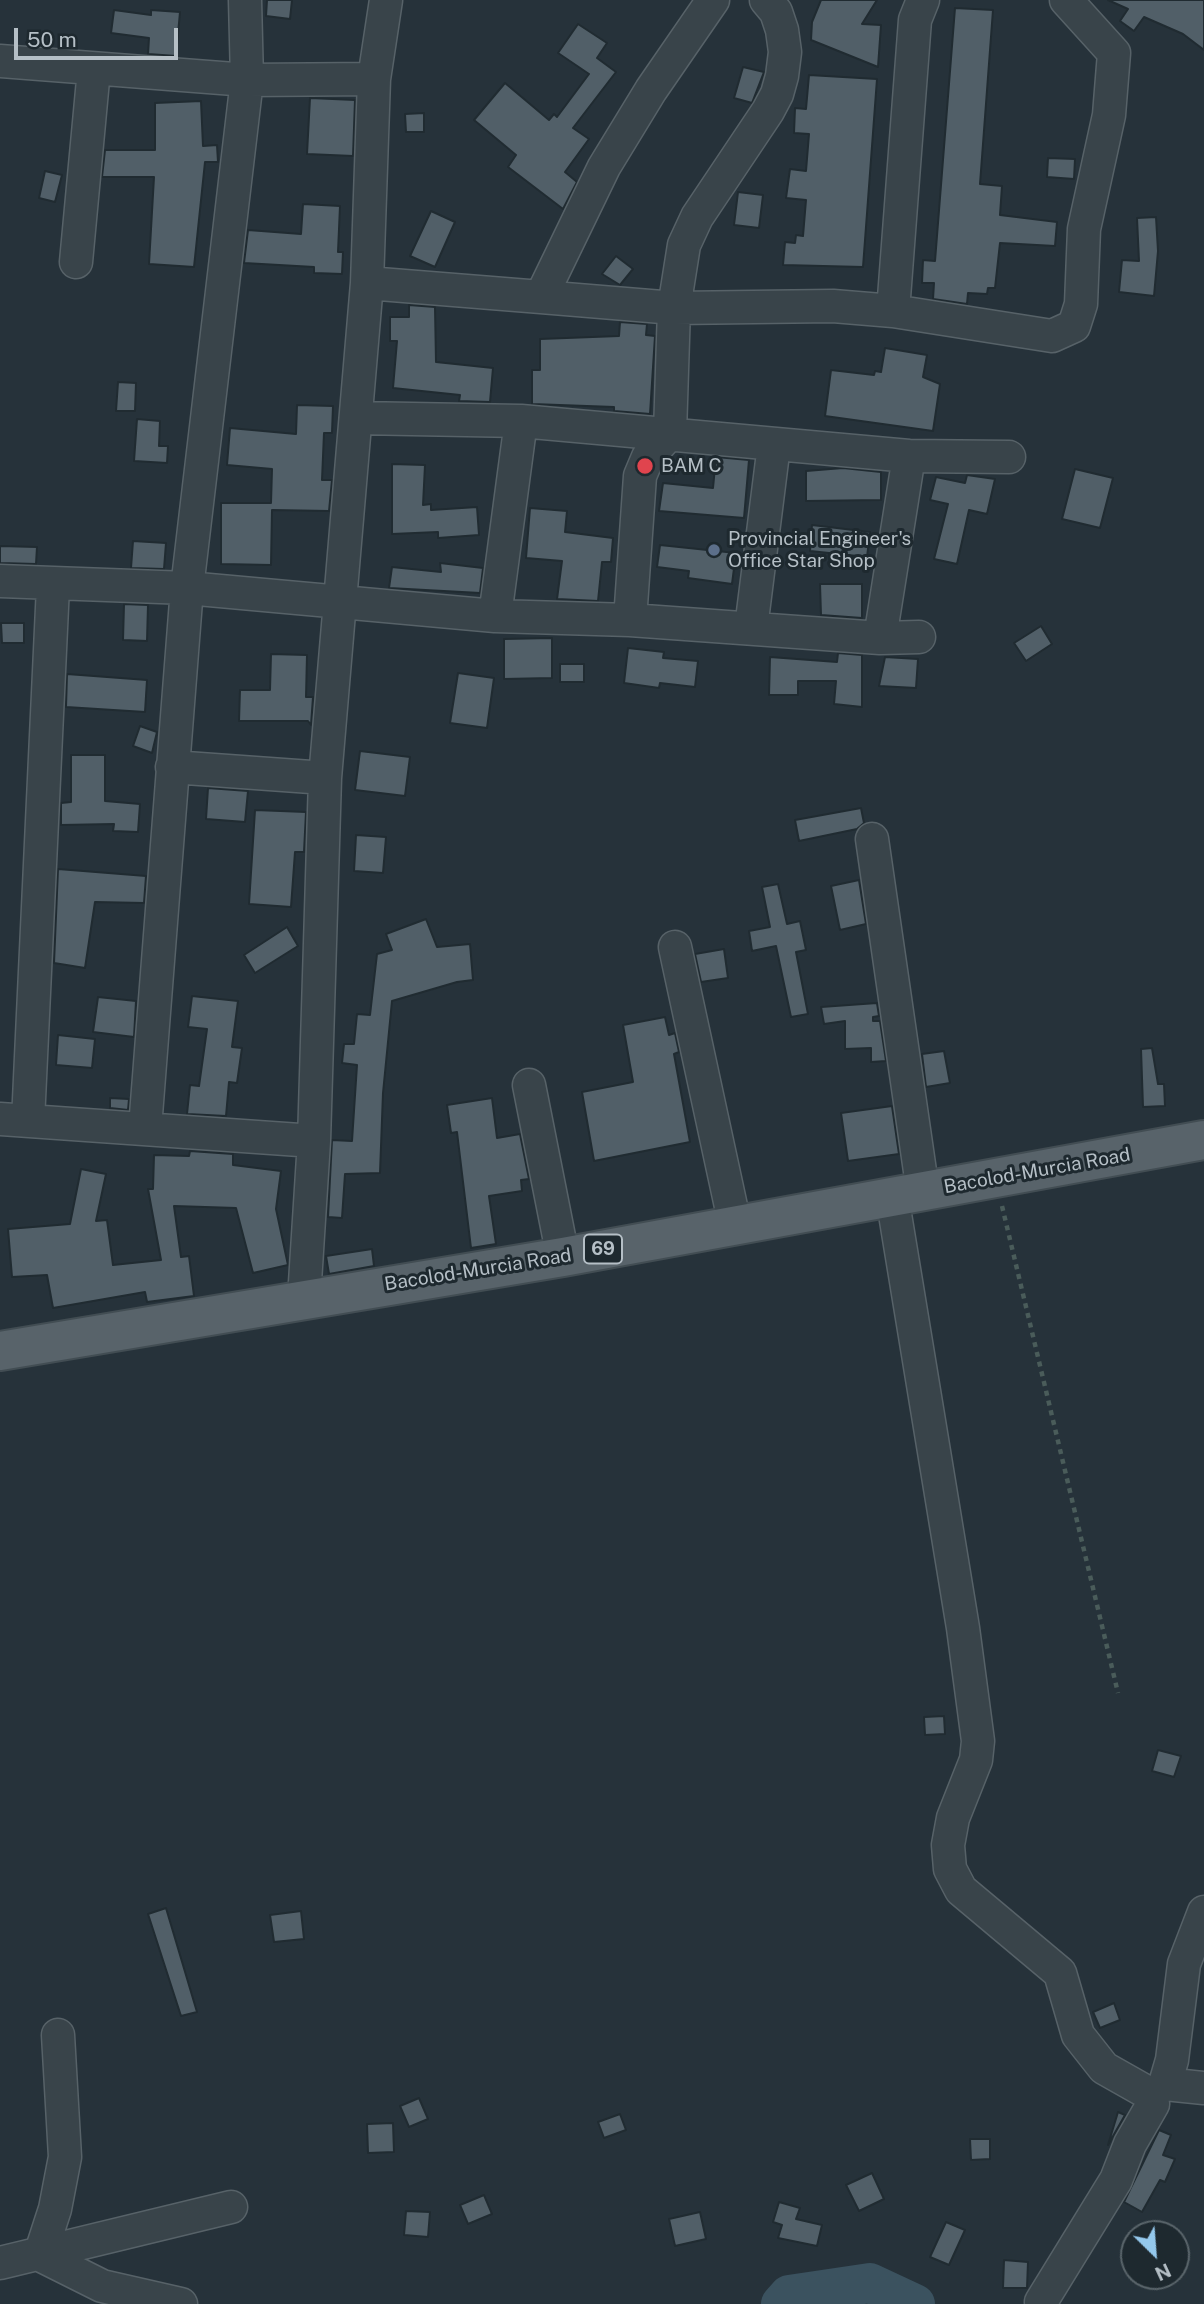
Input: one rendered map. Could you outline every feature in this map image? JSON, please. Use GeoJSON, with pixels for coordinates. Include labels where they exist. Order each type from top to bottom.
{"type":"FeatureCollection","features":[{"type":"Feature","properties":{"kind":"main road","name":"Bacolod-Murcia Road"},"geometry":{"type":"LineString","coordinates":[[0,1351],[304,1298],[564,1257],[1204,1140]]}},
{"type":"Feature","properties":{"kind":"street"},"geometry":{"type":"LineString","coordinates":[[145,1128],[187,588],[247,80],[244,0]]}},
{"type":"Feature","properties":{"kind":"street"},"geometry":{"type":"LineString","coordinates":[[304,1298],[314,1141],[325,778],[367,283],[374,79],[386,0]]}},
{"type":"Feature","properties":{"kind":"street"},"geometry":{"type":"LineString","coordinates":[[541,297],[604,167],[713,0]]}},
{"type":"Feature","properties":{"kind":"street"},"geometry":{"type":"LineString","coordinates":[[630,620],[640,476],[648,457],[670,433],[674,308],[684,245],[697,217],[778,94],[785,52],[776,12],[766,0]]}},
{"type":"Feature","properties":{"kind":"street"},"geometry":{"type":"LineString","coordinates":[[893,311],[915,20],[923,0]]}},
{"type":"Feature","properties":{"kind":"street"},"geometry":{"type":"LineString","coordinates":[[367,283],[674,308],[833,306],[893,311],[1052,336],[1074,326],[1081,304],[1084,229],[1109,115],[1114,53],[1066,0]]}},
{"type":"Feature","properties":{"kind":"street"},"geometry":{"type":"LineString","coordinates":[[0,61],[247,80],[374,79]]}},
{"type":"Feature","properties":{"kind":"street"},"geometry":{"type":"LineString","coordinates":[[76,262],[94,69]]}},
{"type":"Feature","properties":{"kind":"street"},"geometry":{"type":"LineString","coordinates":[[357,418],[521,421],[909,456],[1009,457]]}},
{"type":"Feature","properties":{"kind":"street"},"geometry":{"type":"LineString","coordinates":[[495,616],[521,421]]}},
{"type":"Feature","properties":{"kind":"street"},"geometry":{"type":"LineString","coordinates":[[751,628],[774,445]]}},
{"type":"Feature","properties":{"kind":"street"},"geometry":{"type":"LineString","coordinates":[[880,638],[909,456]]}},
{"type":"Feature","properties":{"kind":"street"},"geometry":{"type":"LineString","coordinates":[[0,581],[53,586],[187,588],[495,616],[630,620],[880,638],[919,637]]}},
{"type":"Feature","properties":{"kind":"street"},"geometry":{"type":"LineString","coordinates":[[53,586],[14,1120],[314,1141]]}},
{"type":"Feature","properties":{"kind":"street"},"geometry":{"type":"LineString","coordinates":[[172,767],[325,778]]}},
{"type":"Feature","properties":{"kind":"street"},"geometry":{"type":"LineString","coordinates":[[872,839],[908,1194],[978,1741],[976,1760],[953,1818],[948,1844],[950,1869],[961,1890],[1060,1973],[1079,2035],[1104,2067],[1157,2089],[1204,2088]]}},
{"type":"Feature","properties":{"kind":"street"},"geometry":{"type":"LineString","coordinates":[[675,947],[734,1225]]}},
{"type":"Feature","properties":{"kind":"street"},"geometry":{"type":"LineString","coordinates":[[529,1085],[564,1257]]}},
{"type":"Feature","properties":{"kind":"street"},"geometry":{"type":"LineString","coordinates":[[1041,2302],[1116,2180],[1130,2144],[1153,2104],[1157,2089],[1172,2060],[1184,1964],[1204,1912]]}},
{"type":"Feature","properties":{"kind":"street"},"geometry":{"type":"LineString","coordinates":[[40,2255],[55,2209],[65,2157],[58,2035]]}},
{"type":"Feature","properties":{"kind":"street"},"geometry":{"type":"LineString","coordinates":[[0,2263],[230,2207]]}},
{"type":"Feature","properties":{"kind":"street"},"geometry":{"type":"LineString","coordinates":[[40,2255],[102,2286],[181,2304]]}},
{"type":"Feature","properties":{"kind":"path"},"geometry":{"type":"LineString","coordinates":[[995,1178],[1118,1693]]}},
{"type":"Feature","properties":{"kind":"building"},"geometry":{"type":"Polygon","coordinates":[[[267,0],[292,0],[290,19],[266,16],[267,0]]]}},
{"type":"Feature","properties":{"kind":"building"},"geometry":{"type":"Polygon","coordinates":[[[821,0],[877,0],[862,24],[881,25],[878,67],[811,40],[812,22],[821,0]]]}},
{"type":"Feature","properties":{"kind":"building"},"geometry":{"type":"Polygon","coordinates":[[[1108,0],[1204,0],[1204,50],[1183,34],[1144,17],[1134,31],[1120,21],[1128,9],[1108,0]]]}},
{"type":"Feature","properties":{"kind":"building"},"geometry":{"type":"Polygon","coordinates":[[[955,8],[993,10],[980,184],[1002,186],[1000,215],[1057,222],[1055,246],[1000,243],[995,288],[988,288],[987,294],[968,293],[967,304],[933,299],[934,283],[922,283],[923,260],[935,261],[955,8]]]}},
{"type":"Feature","properties":{"kind":"building"},"geometry":{"type":"Polygon","coordinates":[[[114,10],[151,15],[151,10],[180,12],[176,56],[148,54],[149,38],[111,33],[114,10]]]}},
{"type":"Feature","properties":{"kind":"building"},"geometry":{"type":"Polygon","coordinates":[[[578,24],[607,43],[597,58],[616,72],[573,128],[589,139],[565,172],[577,182],[563,209],[508,167],[516,155],[474,120],[505,83],[549,120],[554,114],[557,117],[589,74],[558,53],[578,24]]]}},
{"type":"Feature","properties":{"kind":"building"},"geometry":{"type":"Polygon","coordinates":[[[743,67],[764,72],[752,103],[734,98],[743,67]]]}},
{"type":"Feature","properties":{"kind":"building"},"geometry":{"type":"Polygon","coordinates":[[[809,75],[877,79],[863,267],[783,265],[785,242],[795,243],[796,235],[803,236],[806,200],[786,198],[790,169],[806,171],[809,134],[794,133],[795,108],[806,109],[809,75]]]}},
{"type":"Feature","properties":{"kind":"building"},"geometry":{"type":"Polygon","coordinates":[[[310,98],[355,100],[353,156],[307,154],[310,98]]]}},
{"type":"Feature","properties":{"kind":"building"},"geometry":{"type":"Polygon","coordinates":[[[201,101],[203,146],[217,145],[218,162],[205,162],[194,267],[149,264],[154,177],[102,177],[105,150],[155,150],[155,103],[201,101]]]}},
{"type":"Feature","properties":{"kind":"building"},"geometry":{"type":"Polygon","coordinates":[[[424,113],[424,132],[406,132],[405,114],[424,113]]]}},
{"type":"Feature","properties":{"kind":"building"},"geometry":{"type":"Polygon","coordinates":[[[1048,158],[1075,159],[1074,179],[1047,177],[1048,158]]]}},
{"type":"Feature","properties":{"kind":"building"},"geometry":{"type":"Polygon","coordinates":[[[45,171],[62,175],[55,202],[39,198],[45,171]]]}},
{"type":"Feature","properties":{"kind":"building"},"geometry":{"type":"Polygon","coordinates":[[[738,192],[763,195],[759,228],[734,225],[738,192]]]}},
{"type":"Feature","properties":{"kind":"building"},"geometry":{"type":"Polygon","coordinates":[[[303,204],[340,206],[338,252],[343,252],[342,274],[314,273],[314,267],[244,263],[248,230],[301,234],[303,204]]]}},
{"type":"Feature","properties":{"kind":"building"},"geometry":{"type":"Polygon","coordinates":[[[431,211],[455,222],[435,267],[410,256],[431,211]]]}},
{"type":"Feature","properties":{"kind":"building"},"geometry":{"type":"Polygon","coordinates":[[[1156,217],[1158,251],[1154,296],[1119,292],[1122,260],[1139,261],[1137,218],[1156,217]]]}},
{"type":"Feature","properties":{"kind":"building"},"geometry":{"type":"Polygon","coordinates":[[[616,256],[633,269],[620,285],[602,274],[616,256]]]}},
{"type":"Feature","properties":{"kind":"building"},"geometry":{"type":"Polygon","coordinates":[[[409,305],[435,307],[436,362],[493,368],[490,402],[459,401],[460,395],[393,388],[397,341],[390,341],[390,317],[409,317],[409,305]]]}},
{"type":"Feature","properties":{"kind":"building"},"geometry":{"type":"Polygon","coordinates":[[[620,322],[647,324],[646,335],[655,336],[650,414],[614,411],[614,407],[532,404],[532,370],[540,370],[540,339],[619,336],[620,322]]]}},
{"type":"Feature","properties":{"kind":"building"},"geometry":{"type":"Polygon","coordinates":[[[885,348],[927,355],[923,377],[940,384],[933,431],[825,416],[831,370],[874,375],[875,371],[881,372],[885,348]]]}},
{"type":"Feature","properties":{"kind":"building"},"geometry":{"type":"Polygon","coordinates":[[[118,382],[136,383],[135,411],[116,411],[118,382]]]}},
{"type":"Feature","properties":{"kind":"building"},"geometry":{"type":"Polygon","coordinates":[[[297,405],[333,406],[332,433],[324,433],[322,480],[332,480],[329,511],[272,510],[271,565],[221,564],[221,503],[271,503],[272,469],[227,465],[230,428],[296,434],[297,405]]]}},
{"type":"Feature","properties":{"kind":"building"},"geometry":{"type":"Polygon","coordinates":[[[137,419],[160,421],[159,446],[168,446],[167,463],[134,461],[137,419]]]}},
{"type":"Feature","properties":{"kind":"building"},"geometry":{"type":"Polygon","coordinates":[[[716,457],[749,460],[744,518],[659,511],[663,483],[713,488],[716,457]]]}},
{"type":"Feature","properties":{"kind":"building"},"geometry":{"type":"Polygon","coordinates":[[[392,464],[425,465],[423,505],[431,504],[431,510],[477,507],[479,535],[438,538],[438,532],[392,534],[392,464]]]}},
{"type":"Feature","properties":{"kind":"building"},"geometry":{"type":"Polygon","coordinates":[[[843,468],[881,472],[881,500],[806,501],[806,471],[843,468]]]}},
{"type":"Feature","properties":{"kind":"building"},"geometry":{"type":"Polygon","coordinates":[[[1075,469],[1113,478],[1100,528],[1062,519],[1075,469]]]}},
{"type":"Feature","properties":{"kind":"building"},"geometry":{"type":"Polygon","coordinates":[[[967,475],[995,479],[987,514],[969,510],[957,564],[934,559],[948,504],[930,500],[936,477],[965,483],[967,475]]]}},
{"type":"Feature","properties":{"kind":"building"},"geometry":{"type":"Polygon","coordinates":[[[530,508],[567,511],[565,532],[613,538],[611,562],[602,562],[598,601],[557,599],[562,561],[526,558],[530,508]]]}},
{"type":"Feature","properties":{"kind":"building"},"geometry":{"type":"Polygon","coordinates":[[[812,525],[870,532],[867,557],[810,551],[812,525]]]}},
{"type":"Feature","properties":{"kind":"building"},"geometry":{"type":"Polygon","coordinates":[[[133,541],[166,543],[164,569],[131,568],[133,541]]]}},
{"type":"Feature","properties":{"kind":"building"},"geometry":{"type":"Polygon","coordinates":[[[660,545],[736,553],[732,584],[688,578],[689,571],[657,567],[660,545]]]}},
{"type":"Feature","properties":{"kind":"building"},"geometry":{"type":"Polygon","coordinates":[[[0,546],[37,547],[36,564],[0,563],[0,546]]]}},
{"type":"Feature","properties":{"kind":"building"},"geometry":{"type":"Polygon","coordinates":[[[440,563],[483,568],[480,593],[389,588],[392,567],[441,572],[440,563]]]}},
{"type":"Feature","properties":{"kind":"building"},"geometry":{"type":"Polygon","coordinates":[[[820,584],[862,584],[862,618],[821,615],[820,584]]]}},
{"type":"Feature","properties":{"kind":"building"},"geometry":{"type":"Polygon","coordinates":[[[124,604],[148,605],[147,641],[123,640],[124,604]]]}},
{"type":"Feature","properties":{"kind":"building"},"geometry":{"type":"Polygon","coordinates":[[[1,623],[24,623],[24,643],[2,643],[1,623]]]}},
{"type":"Feature","properties":{"kind":"building"},"geometry":{"type":"Polygon","coordinates":[[[1041,626],[1052,644],[1026,661],[1014,643],[1041,626]]]}},
{"type":"Feature","properties":{"kind":"building"},"geometry":{"type":"Polygon","coordinates":[[[552,638],[552,678],[504,679],[504,639],[552,638]]]}},
{"type":"Feature","properties":{"kind":"building"},"geometry":{"type":"Polygon","coordinates":[[[628,648],[664,652],[663,658],[698,661],[695,687],[660,683],[659,688],[624,683],[628,648]]]}},
{"type":"Feature","properties":{"kind":"building"},"geometry":{"type":"Polygon","coordinates":[[[838,653],[862,655],[862,707],[834,704],[836,681],[798,681],[798,695],[769,695],[770,657],[837,662],[838,653]]]}},
{"type":"Feature","properties":{"kind":"building"},"geometry":{"type":"Polygon","coordinates":[[[271,654],[307,655],[306,697],[313,697],[311,725],[308,721],[239,721],[240,690],[270,690],[271,654]]]}},
{"type":"Feature","properties":{"kind":"building"},"geometry":{"type":"Polygon","coordinates":[[[885,657],[918,659],[916,688],[879,686],[885,657]]]}},
{"type":"Feature","properties":{"kind":"building"},"geometry":{"type":"Polygon","coordinates":[[[560,664],[584,664],[584,682],[560,682],[560,664]]]}},
{"type":"Feature","properties":{"kind":"building"},"geometry":{"type":"Polygon","coordinates":[[[458,673],[494,678],[487,728],[450,723],[458,673]]]}},
{"type":"Feature","properties":{"kind":"building"},"geometry":{"type":"Polygon","coordinates":[[[67,674],[147,680],[145,712],[66,707],[67,674]]]}},
{"type":"Feature","properties":{"kind":"building"},"geometry":{"type":"Polygon","coordinates":[[[140,726],[157,732],[152,753],[133,746],[140,726]]]}},
{"type":"Feature","properties":{"kind":"building"},"geometry":{"type":"Polygon","coordinates":[[[360,751],[410,757],[405,796],[355,790],[360,751]]]}},
{"type":"Feature","properties":{"kind":"building"},"geometry":{"type":"Polygon","coordinates":[[[71,755],[105,755],[105,801],[140,804],[138,832],[113,831],[114,824],[61,825],[61,803],[71,802],[71,755]]]}},
{"type":"Feature","properties":{"kind":"building"},"geometry":{"type":"Polygon","coordinates":[[[208,788],[248,791],[245,822],[206,819],[208,788]]]}},
{"type":"Feature","properties":{"kind":"building"},"geometry":{"type":"Polygon","coordinates":[[[861,808],[864,823],[857,829],[799,841],[795,820],[861,808]]]}},
{"type":"Feature","properties":{"kind":"building"},"geometry":{"type":"Polygon","coordinates":[[[255,810],[306,812],[304,852],[295,852],[291,907],[249,904],[255,810]]]}},
{"type":"Feature","properties":{"kind":"building"},"geometry":{"type":"Polygon","coordinates":[[[356,835],[386,837],[383,873],[354,871],[356,835]]]}},
{"type":"Feature","properties":{"kind":"building"},"geometry":{"type":"Polygon","coordinates":[[[58,869],[146,876],[144,903],[95,902],[85,968],[54,963],[58,869]]]}},
{"type":"Feature","properties":{"kind":"building"},"geometry":{"type":"Polygon","coordinates":[[[859,880],[866,924],[840,930],[831,886],[859,880]]]}},
{"type":"Feature","properties":{"kind":"building"},"geometry":{"type":"Polygon","coordinates":[[[778,884],[787,924],[800,921],[806,950],[796,952],[808,1014],[791,1017],[776,946],[752,951],[749,931],[770,927],[762,887],[778,884]]]}},
{"type":"Feature","properties":{"kind":"building"},"geometry":{"type":"Polygon","coordinates":[[[426,919],[437,947],[470,944],[473,980],[392,1001],[383,1093],[380,1173],[345,1174],[342,1218],[328,1217],[332,1140],[352,1141],[357,1065],[342,1063],[344,1044],[354,1044],[357,1014],[370,1015],[377,954],[392,950],[386,934],[426,919]]]}},
{"type":"Feature","properties":{"kind":"building"},"geometry":{"type":"Polygon","coordinates":[[[287,927],[298,946],[255,973],[244,955],[287,927]]]}},
{"type":"Feature","properties":{"kind":"building"},"geometry":{"type":"Polygon","coordinates":[[[724,949],[728,978],[701,982],[695,954],[724,949]]]}},
{"type":"Feature","properties":{"kind":"building"},"geometry":{"type":"Polygon","coordinates":[[[192,996],[238,1001],[232,1047],[242,1048],[237,1083],[229,1082],[226,1116],[187,1114],[190,1085],[199,1086],[207,1029],[188,1027],[192,996]]]}},
{"type":"Feature","properties":{"kind":"building"},"geometry":{"type":"Polygon","coordinates":[[[98,997],[136,1001],[134,1037],[93,1032],[98,997]]]}},
{"type":"Feature","properties":{"kind":"building"},"geometry":{"type":"Polygon","coordinates":[[[877,1003],[879,1016],[873,1017],[873,1021],[880,1021],[886,1061],[871,1062],[871,1048],[845,1049],[845,1021],[824,1024],[821,1007],[877,1003]]]}},
{"type":"Feature","properties":{"kind":"building"},"geometry":{"type":"Polygon","coordinates":[[[665,1017],[669,1035],[675,1033],[679,1052],[674,1054],[690,1142],[594,1161],[582,1092],[633,1082],[623,1025],[665,1017]]]}},
{"type":"Feature","properties":{"kind":"building"},"geometry":{"type":"Polygon","coordinates":[[[58,1035],[95,1039],[92,1068],[56,1065],[58,1035]]]}},
{"type":"Feature","properties":{"kind":"building"},"geometry":{"type":"Polygon","coordinates":[[[1152,1048],[1158,1084],[1164,1084],[1165,1106],[1143,1107],[1141,1049],[1152,1048]]]}},
{"type":"Feature","properties":{"kind":"building"},"geometry":{"type":"Polygon","coordinates":[[[944,1051],[950,1083],[926,1087],[922,1054],[944,1051]]]}},
{"type":"Feature","properties":{"kind":"building"},"geometry":{"type":"Polygon","coordinates":[[[110,1098],[129,1099],[128,1110],[110,1108],[110,1098]]]}},
{"type":"Feature","properties":{"kind":"building"},"geometry":{"type":"Polygon","coordinates":[[[492,1098],[497,1138],[520,1134],[529,1179],[521,1180],[522,1191],[489,1196],[496,1244],[471,1248],[457,1132],[451,1133],[447,1105],[492,1098]]]}},
{"type":"Feature","properties":{"kind":"building"},"geometry":{"type":"Polygon","coordinates":[[[892,1106],[899,1154],[848,1161],[841,1113],[892,1106]]]}},
{"type":"Feature","properties":{"kind":"building"},"geometry":{"type":"Polygon","coordinates":[[[190,1151],[233,1154],[233,1165],[281,1171],[276,1209],[288,1265],[253,1273],[236,1208],[174,1206],[181,1257],[189,1256],[194,1296],[147,1302],[145,1292],[53,1308],[47,1275],[12,1277],[8,1229],[70,1224],[81,1169],[106,1174],[96,1221],[107,1220],[113,1265],[161,1260],[148,1189],[153,1189],[154,1155],[189,1156],[190,1151]]]}},
{"type":"Feature","properties":{"kind":"building"},"geometry":{"type":"Polygon","coordinates":[[[372,1249],[374,1266],[329,1274],[326,1256],[372,1249]]]}},
{"type":"Feature","properties":{"kind":"building"},"geometry":{"type":"Polygon","coordinates":[[[944,1716],[945,1734],[925,1735],[924,1717],[944,1716]]]}},
{"type":"Feature","properties":{"kind":"building"},"geometry":{"type":"Polygon","coordinates":[[[1158,1750],[1181,1756],[1174,1777],[1152,1771],[1158,1750]]]}},
{"type":"Feature","properties":{"kind":"building"},"geometry":{"type":"Polygon","coordinates":[[[166,1908],[197,2012],[181,2016],[148,1914],[166,1908]]]}},
{"type":"Feature","properties":{"kind":"building"},"geometry":{"type":"Polygon","coordinates":[[[301,1911],[304,1939],[274,1942],[270,1915],[301,1911]]]}},
{"type":"Feature","properties":{"kind":"building"},"geometry":{"type":"Polygon","coordinates":[[[1114,2003],[1120,2020],[1100,2028],[1093,2012],[1114,2003]]]}},
{"type":"Feature","properties":{"kind":"building"},"geometry":{"type":"Polygon","coordinates":[[[419,2098],[428,2119],[409,2127],[400,2106],[419,2098]]]}},
{"type":"Feature","properties":{"kind":"building"},"geometry":{"type":"Polygon","coordinates":[[[1118,2112],[1125,2115],[1108,2145],[1118,2112]]]}},
{"type":"Feature","properties":{"kind":"building"},"geometry":{"type":"Polygon","coordinates":[[[620,2114],[626,2130],[604,2138],[598,2122],[620,2114]]]}},
{"type":"Feature","properties":{"kind":"building"},"geometry":{"type":"Polygon","coordinates":[[[393,2123],[394,2152],[368,2153],[367,2124],[393,2123]]]}},
{"type":"Feature","properties":{"kind":"building"},"geometry":{"type":"Polygon","coordinates":[[[1159,2130],[1171,2135],[1163,2155],[1175,2159],[1165,2182],[1160,2180],[1142,2212],[1124,2202],[1159,2130]]]}},
{"type":"Feature","properties":{"kind":"building"},"geometry":{"type":"Polygon","coordinates":[[[970,2139],[990,2139],[990,2159],[971,2160],[970,2139]]]}},
{"type":"Feature","properties":{"kind":"building"},"geometry":{"type":"Polygon","coordinates":[[[872,2173],[884,2199],[859,2211],[846,2185],[872,2173]]]}},
{"type":"Feature","properties":{"kind":"building"},"geometry":{"type":"Polygon","coordinates":[[[484,2195],[492,2214],[468,2224],[460,2205],[484,2195]]]}},
{"type":"Feature","properties":{"kind":"building"},"geometry":{"type":"Polygon","coordinates":[[[779,2202],[800,2208],[796,2219],[822,2225],[817,2246],[778,2238],[782,2225],[773,2222],[779,2202]]]}},
{"type":"Feature","properties":{"kind":"building"},"geometry":{"type":"Polygon","coordinates":[[[406,2211],[430,2212],[428,2237],[404,2235],[406,2211]]]}},
{"type":"Feature","properties":{"kind":"building"},"geometry":{"type":"Polygon","coordinates":[[[700,2212],[706,2239],[675,2246],[669,2219],[700,2212]]]}},
{"type":"Feature","properties":{"kind":"building"},"geometry":{"type":"Polygon","coordinates":[[[946,2222],[965,2230],[949,2265],[930,2257],[946,2222]]]}},
{"type":"Feature","properties":{"kind":"building"},"geometry":{"type":"Polygon","coordinates":[[[1004,2260],[1028,2262],[1027,2288],[1003,2288],[1004,2260]]]}},
{"type":"Feature","properties":{"kind":"waterway"},"geometry":{"type":"LineString","coordinates":[[781,2304],[789,2295],[870,2283],[915,2304]]}},
{"type":"Feature","properties":{"kind":"place","name":"BAM C"},"geometry":{"type":"Point","coordinates":[645,466]}},
{"type":"Feature","properties":{"kind":"place","name":"Provincial Engineer's Office Star Shop"},"geometry":{"type":"Point","coordinates":[714,550]}}]}
